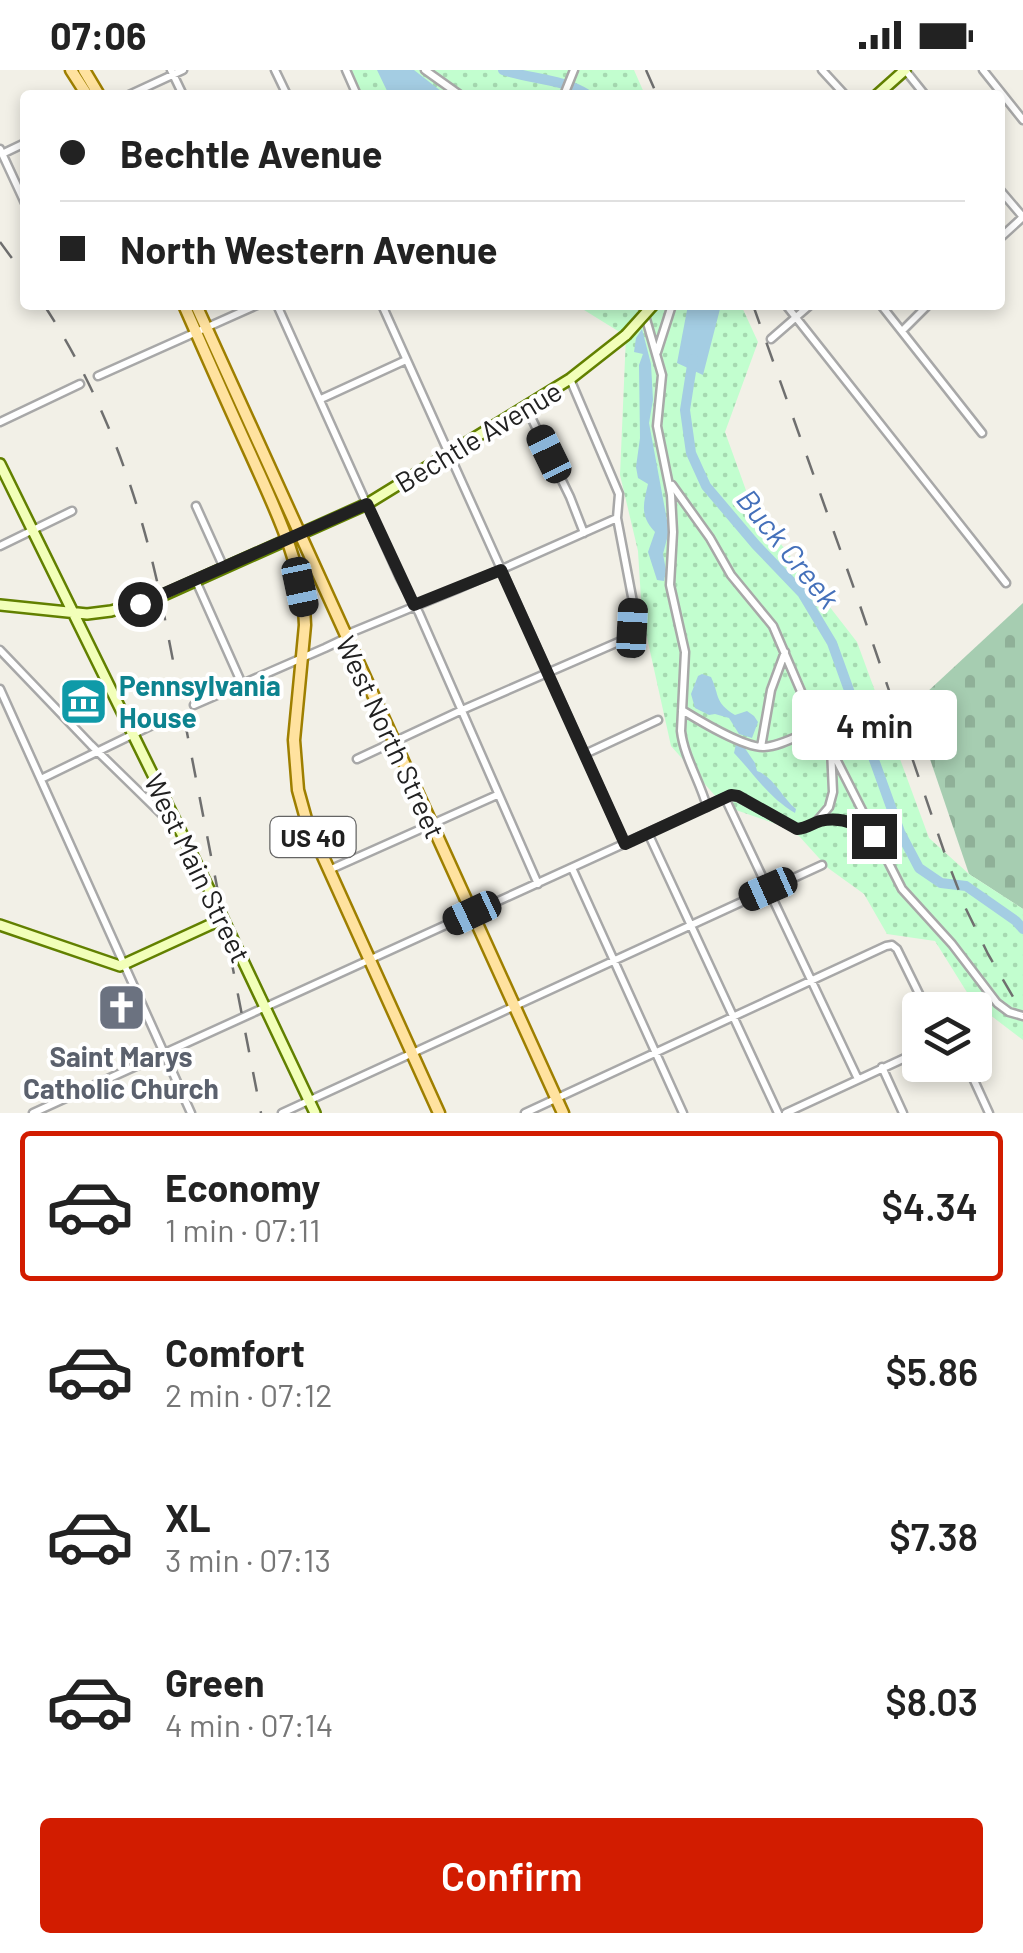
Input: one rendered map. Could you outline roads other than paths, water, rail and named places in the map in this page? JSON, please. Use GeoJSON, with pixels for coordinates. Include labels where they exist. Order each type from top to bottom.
{"type":"FeatureCollection","features":[{"type":"Feature","properties":{"kind":"main road","name":"West North Street"},"geometry":{"type":"LineString","coordinates":[[188,310],[202,330],[301,534],[563,1113]]}},
{"type":"Feature","properties":{"kind":"main road","name":"West North Street"},"geometry":{"type":"LineString","coordinates":[[197,310],[287,540]]}},
{"type":"Feature","properties":{"kind":"main road","name":"US 40"},"geometry":{"type":"LineString","coordinates":[[287,540],[304,608],[295,725],[298,790],[328,870],[438,1113]]}},
{"type":"Feature","properties":{"kind":"street"},"geometry":{"type":"LineString","coordinates":[[138,90],[183,70]]}},
{"type":"Feature","properties":{"kind":"street"},"geometry":{"type":"LineString","coordinates":[[426,70],[453,90]]}},
{"type":"Feature","properties":{"kind":"street"},"geometry":{"type":"LineString","coordinates":[[822,70],[840,90]]}},
{"type":"Feature","properties":{"kind":"street"},"geometry":{"type":"LineString","coordinates":[[883,90],[905,70],[921,90]]}},
{"type":"Feature","properties":{"kind":"street"},"geometry":{"type":"LineString","coordinates":[[984,70],[1000,90]]}},
{"type":"Feature","properties":{"kind":"street"},"geometry":{"type":"LineString","coordinates":[[1005,97],[1023,120]]}},
{"type":"Feature","properties":{"kind":"street"},"geometry":{"type":"LineString","coordinates":[[1,151],[20,192]]}},
{"type":"Feature","properties":{"kind":"street"},"geometry":{"type":"LineString","coordinates":[[1005,196],[1023,217]]}},
{"type":"Feature","properties":{"kind":"street"},"geometry":{"type":"LineString","coordinates":[[98,376],[246,310]]}},
{"type":"Feature","properties":{"kind":"street"},"geometry":{"type":"LineString","coordinates":[[279,310],[538,884]]}},
{"type":"Feature","properties":{"kind":"street"},"geometry":{"type":"LineString","coordinates":[[384,310],[625,844]]}},
{"type":"Feature","properties":{"kind":"street"},"geometry":{"type":"LineString","coordinates":[[644,310],[663,384],[658,426],[673,532],[670,584],[685,652],[682,743],[707,807]]}},
{"type":"Feature","properties":{"kind":"street","name":"Bechtle Avenue"},"geometry":{"type":"LineString","coordinates":[[0,605],[87,614],[140,604],[367,504],[570,380],[626,335],[648,310]]}},
{"type":"Feature","properties":{"kind":"street"},"geometry":{"type":"LineString","coordinates":[[657,354],[670,310]]}},
{"type":"Feature","properties":{"kind":"street"},"geometry":{"type":"LineString","coordinates":[[790,310],[1006,583]]}},
{"type":"Feature","properties":{"kind":"street"},"geometry":{"type":"LineString","coordinates":[[771,339],[805,310]]}},
{"type":"Feature","properties":{"kind":"street"},"geometry":{"type":"LineString","coordinates":[[885,310],[982,434]]}},
{"type":"Feature","properties":{"kind":"street"},"geometry":{"type":"LineString","coordinates":[[902,331],[923,310]]}},
{"type":"Feature","properties":{"kind":"street"},"geometry":{"type":"LineString","coordinates":[[321,399],[406,360]]}},
{"type":"Feature","properties":{"kind":"street"},"geometry":{"type":"LineString","coordinates":[[357,759],[630,635],[632,590],[617,518],[620,502],[570,380]]}},
{"type":"Feature","properties":{"kind":"street"},"geometry":{"type":"LineString","coordinates":[[0,422],[80,384]]}},
{"type":"Feature","properties":{"kind":"street"},"geometry":{"type":"LineString","coordinates":[[525,406],[584,533]]}},
{"type":"Feature","properties":{"kind":"street","name":"West Main Street"},"geometry":{"type":"LineString","coordinates":[[0,464],[182,833],[314,1113]]}},
{"type":"Feature","properties":{"kind":"street"},"geometry":{"type":"LineString","coordinates":[[668,480],[731,574],[773,626],[798,686],[902,889],[952,944],[988,994],[1003,1008],[1023,1016]]}},
{"type":"Feature","properties":{"kind":"street"},"geometry":{"type":"LineString","coordinates":[[196,506],[224,568]]}},
{"type":"Feature","properties":{"kind":"street"},"geometry":{"type":"LineString","coordinates":[[0,546],[72,510]]}},
{"type":"Feature","properties":{"kind":"street"},"geometry":{"type":"LineString","coordinates":[[194,706],[346,638],[350,632],[617,518]]}},
{"type":"Feature","properties":{"kind":"street"},"geometry":{"type":"LineString","coordinates":[[196,581],[242,684]]}},
{"type":"Feature","properties":{"kind":"street"},"geometry":{"type":"LineString","coordinates":[[0,650],[182,833]]}},
{"type":"Feature","properties":{"kind":"street"},"geometry":{"type":"LineString","coordinates":[[760,747],[771,690],[785,650]]}},
{"type":"Feature","properties":{"kind":"street"},"geometry":{"type":"LineString","coordinates":[[0,689],[191,1113]]}},
{"type":"Feature","properties":{"kind":"street"},"geometry":{"type":"LineString","coordinates":[[682,710],[760,747],[819,728]]}},
{"type":"Feature","properties":{"kind":"street"},"geometry":{"type":"LineString","coordinates":[[41,779],[172,714]]}},
{"type":"Feature","properties":{"kind":"street"},"geometry":{"type":"LineString","coordinates":[[584,754],[658,720]]}},
{"type":"Feature","properties":{"kind":"street"},"geometry":{"type":"LineString","coordinates":[[33,1113],[731,795],[797,829],[806,828],[829,807],[834,792],[831,749]]}},
{"type":"Feature","properties":{"kind":"street"},"geometry":{"type":"LineString","coordinates":[[328,870],[498,795]]}},
{"type":"Feature","properties":{"kind":"street"},"geometry":{"type":"LineString","coordinates":[[726,798],[858,1079]]}},
{"type":"Feature","properties":{"kind":"street"},"geometry":{"type":"LineString","coordinates":[[816,822],[845,820],[874,836]]}},
{"type":"Feature","properties":{"kind":"street"},"geometry":{"type":"LineString","coordinates":[[648,833],[778,1113]]}},
{"type":"Feature","properties":{"kind":"street"},"geometry":{"type":"LineString","coordinates":[[282,1113],[822,864]]}},
{"type":"Feature","properties":{"kind":"street"},"geometry":{"type":"LineString","coordinates":[[572,868],[684,1113]]}},
{"type":"Feature","properties":{"kind":"street"},"geometry":{"type":"LineString","coordinates":[[0,925],[116,965],[216,922]]}},
{"type":"Feature","properties":{"kind":"street"},"geometry":{"type":"LineString","coordinates":[[525,1113],[886,946],[895,946],[917,992]]}},
{"type":"Feature","properties":{"kind":"street"},"geometry":{"type":"LineString","coordinates":[[786,1113],[902,1058]]}},
{"type":"Feature","properties":{"kind":"street"},"geometry":{"type":"LineString","coordinates":[[882,1067],[903,1113]]}},
{"type":"Feature","properties":{"kind":"street"},"geometry":{"type":"LineString","coordinates":[[975,1082],[989,1113]]}},
{"type":"Feature","properties":{"kind":"water"},"geometry":{"type":"Polygon","coordinates":[[[377,70],[414,70],[440,90],[387,90],[377,70]]]}},
{"type":"Feature","properties":{"kind":"water"},"geometry":{"type":"Polygon","coordinates":[[[687,310],[720,310],[703,375],[677,363],[687,310]]]}},
{"type":"Feature","properties":{"kind":"water"},"geometry":{"type":"Polygon","coordinates":[[[642,329],[651,364],[653,400],[649,423],[669,531],[663,554],[664,581],[657,580],[648,552],[655,532],[644,510],[648,484],[638,478],[636,467],[640,438],[639,365],[643,354],[634,352],[642,329]]]}},
{"type":"Feature","properties":{"kind":"water"},"geometry":{"type":"Polygon","coordinates":[[[702,674],[711,677],[728,710],[735,715],[747,711],[754,716],[758,722],[752,738],[739,734],[729,718],[695,708],[691,694],[702,674]]]}},
{"type":"Feature","properties":{"kind":"water"},"geometry":{"type":"Polygon","coordinates":[[[736,744],[742,744],[757,771],[773,783],[796,809],[795,813],[769,793],[734,753],[736,744]]]}},
{"type":"Feature","properties":{"kind":"waterway","name":"Buck Creek"},"geometry":{"type":"LineString","coordinates":[[503,70],[579,90]]}},
{"type":"Feature","properties":{"kind":"waterway","name":"Buck Creek"},"geometry":{"type":"LineString","coordinates":[[693,359],[685,410],[691,453],[706,486],[802,593],[832,643],[900,832],[919,868],[941,883],[966,886],[1023,929]]}},
{"type":"Feature","properties":{"kind":"railway"},"geometry":{"type":"LineString","coordinates":[[646,70],[655,90]]}},
{"type":"Feature","properties":{"kind":"railway"},"geometry":{"type":"LineString","coordinates":[[0,242],[20,269]]}},
{"type":"Feature","properties":{"kind":"railway"},"geometry":{"type":"LineString","coordinates":[[47,310],[102,412],[143,526],[162,604],[261,1113]]}},
{"type":"Feature","properties":{"kind":"railway"},"geometry":{"type":"LineString","coordinates":[[755,310],[947,860],[988,954],[1023,1014]]}},
{"type":"Feature","properties":{"kind":"place","name":"Pennsylvania House"},"geometry":{"type":"Point","coordinates":[84,701]}},
{"type":"Feature","properties":{"kind":"place","name":"Saint Marys Catholic Church"},"geometry":{"type":"Point","coordinates":[121,1008]}}]}
